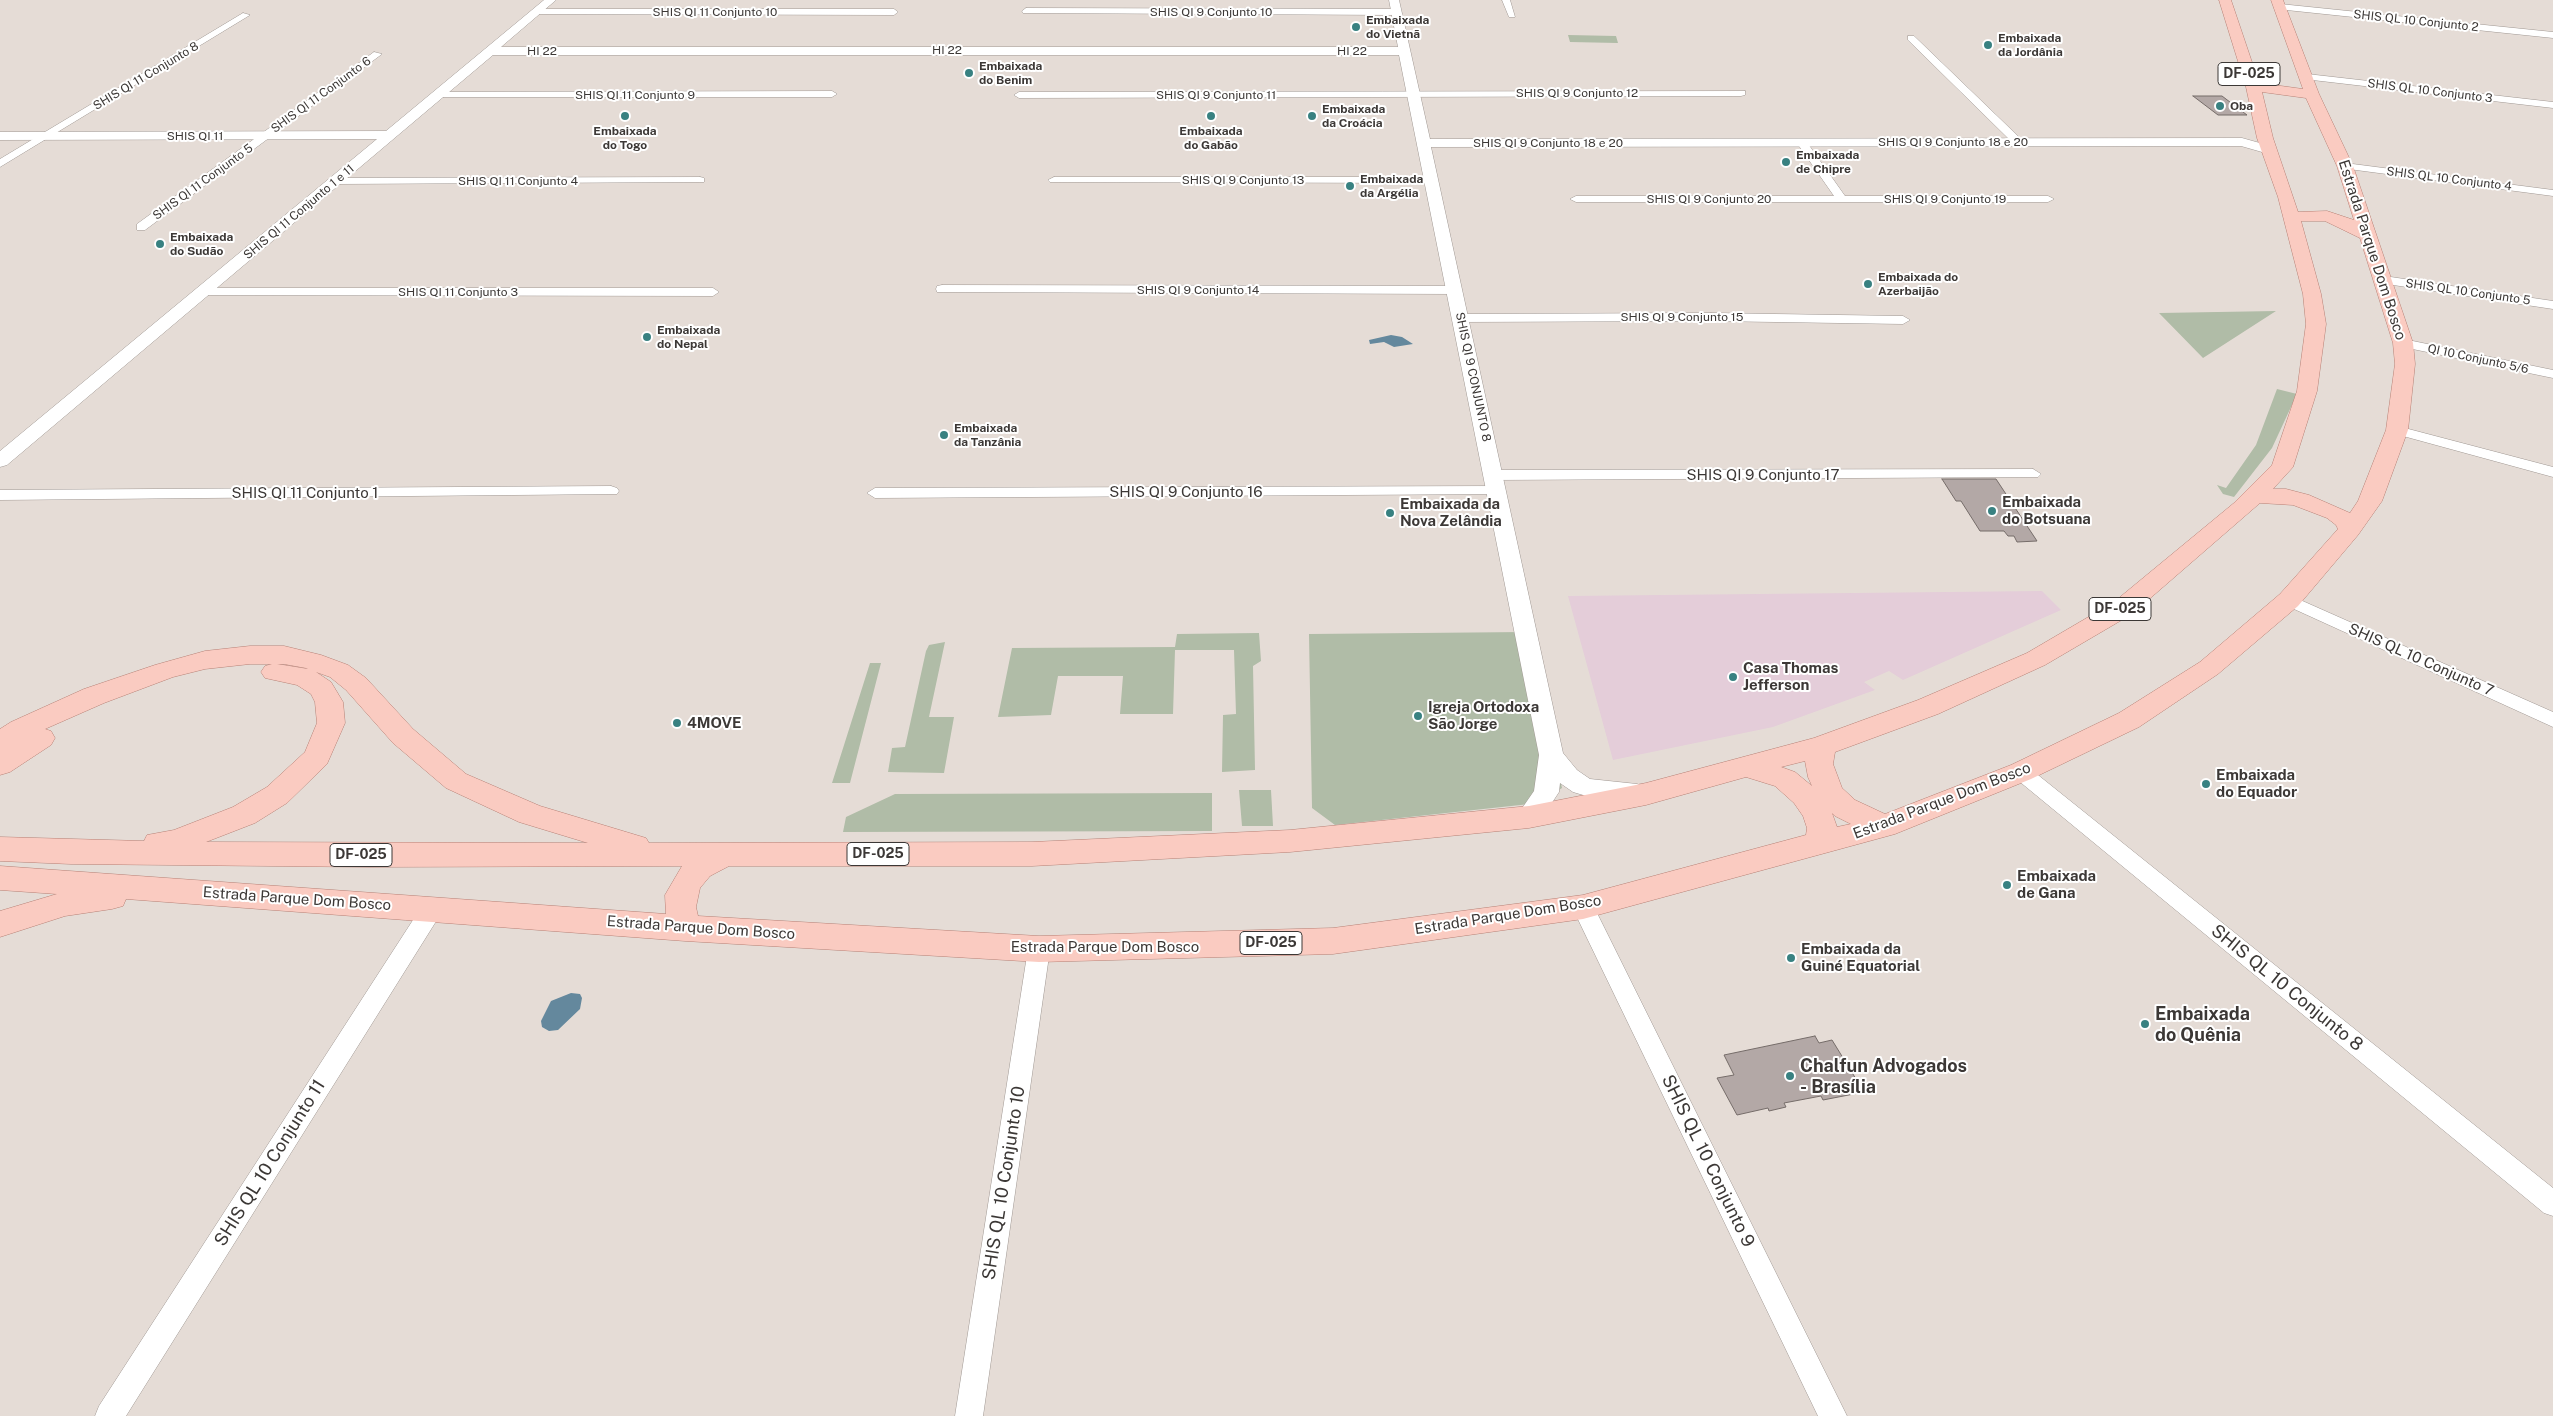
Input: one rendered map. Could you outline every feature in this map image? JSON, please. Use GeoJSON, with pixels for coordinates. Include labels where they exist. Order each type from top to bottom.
{"type":"FeatureCollection","features":[{"type":"Feature","properties":{"kind":"main road","name":"DF-025"},"geometry":{"type":"LineString","coordinates":[[0,849],[71,852],[370,855],[1032,854],[1290,841],[1529,816],[1646,794],[1822,746],[1928,706],[2036,659],[2123,608],[2253,496],[2282,467],[2307,392],[2316,324],[2312,294],[2286,197],[2267,144],[2253,86],[2225,0]]}},
{"type":"Feature","properties":{"kind":"main road","name":"Estrada Parque Dom Bosco"},"geometry":{"type":"LineString","coordinates":[[0,878],[684,928],[1039,949],[1174,947],[1333,941],[1583,907],[1884,826],[2022,772],[2129,720],[2209,668],[2289,600],[2350,530],[2370,502],[2397,430],[2405,364],[2403,343],[2384,280],[2366,234],[2345,166],[2312,94],[2308,77],[2278,4]]}},
{"type":"Feature","properties":{"kind":"main road"},"geometry":{"type":"LineString","coordinates":[[2253,86],[2312,94]]}},
{"type":"Feature","properties":{"kind":"main road"},"geometry":{"type":"LineString","coordinates":[[2286,197],[2322,210],[2342,213],[2359,212]]}},
{"type":"Feature","properties":{"kind":"main road"},"geometry":{"type":"LineString","coordinates":[[2291,218],[2327,216],[2349,224],[2366,234]]}},
{"type":"Feature","properties":{"kind":"main road"},"geometry":{"type":"LineString","coordinates":[[2282,467],[2298,486],[2308,492],[2343,502],[2370,502]]}},
{"type":"Feature","properties":{"kind":"main road"},"geometry":{"type":"LineString","coordinates":[[2253,496],[2273,495],[2301,500],[2335,513],[2346,521],[2350,530]]}},
{"type":"Feature","properties":{"kind":"main road"},"geometry":{"type":"LineString","coordinates":[[0,742],[21,729],[94,696],[164,671],[205,660],[250,655],[284,655],[312,661],[339,671],[356,684],[403,736],[456,781],[530,814],[663,854]]}},
{"type":"Feature","properties":{"kind":"main road"},"geometry":{"type":"LineString","coordinates":[[0,765],[43,737],[113,701],[201,673],[248,668],[304,677],[321,688],[329,702],[331,723],[317,757],[276,795],[244,815],[177,841],[71,852]]}},
{"type":"Feature","properties":{"kind":"main road"},"geometry":{"type":"LineString","coordinates":[[1822,746],[1819,764],[1822,777],[1832,795],[1845,808],[1884,826]]}},
{"type":"Feature","properties":{"kind":"main road"},"geometry":{"type":"LineString","coordinates":[[1748,767],[1785,779],[1804,795],[1817,813],[1822,828],[1821,844]]}},
{"type":"Feature","properties":{"kind":"main road"},"geometry":{"type":"LineString","coordinates":[[684,928],[680,907],[681,895],[688,881],[699,868],[723,854]]}},
{"type":"Feature","properties":{"kind":"main road"},"geometry":{"type":"LineString","coordinates":[[0,924],[65,904],[116,896],[180,891]]}},
{"type":"Feature","properties":{"kind":"street","name":"SHIS QI 11 Conjunto 1 e 11"},"geometry":{"type":"LineString","coordinates":[[0,461],[551,0]]}},
{"type":"Feature","properties":{"kind":"street"},"geometry":{"type":"LineString","coordinates":[[1506,0],[1512,15]]}},
{"type":"Feature","properties":{"kind":"street","name":"SHIS QL 10 Conjunto 2"},"geometry":{"type":"LineString","coordinates":[[2278,4],[2553,35]]}},
{"type":"Feature","properties":{"kind":"street","name":"SHIS QI 9 Conjunto 10"},"geometry":{"type":"LineString","coordinates":[[1026,11],[1395,6]]}},
{"type":"Feature","properties":{"kind":"street","name":"SHIS QI 9 CONJUNTO 8"},"geometry":{"type":"LineString","coordinates":[[1395,6],[1551,755]]}},
{"type":"Feature","properties":{"kind":"street","name":"SHIS QI 11 Conjunto 10"},"geometry":{"type":"LineString","coordinates":[[536,12],[894,12]]}},
{"type":"Feature","properties":{"kind":"street","name":"SHIS QI 11 Conjunto 8"},"geometry":{"type":"LineString","coordinates":[[0,164],[246,15]]}},
{"type":"Feature","properties":{"kind":"street"},"geometry":{"type":"LineString","coordinates":[[1912,38],[2018,142]]}},
{"type":"Feature","properties":{"kind":"street","name":"HI 22"},"geometry":{"type":"LineString","coordinates":[[490,52],[1404,51]]}},
{"type":"Feature","properties":{"kind":"street","name":"SHIS QI 11 Conjunto 6"},"geometry":{"type":"LineString","coordinates":[[264,136],[377,54]]}},
{"type":"Feature","properties":{"kind":"street","name":"SHIS QL 10 Conjunto 3"},"geometry":{"type":"LineString","coordinates":[[2308,77],[2553,105]]}},
{"type":"Feature","properties":{"kind":"street","name":"SHIS QI 9 Conjunto 12"},"geometry":{"type":"LineString","coordinates":[[1414,94],[1742,93]]}},
{"type":"Feature","properties":{"kind":"street","name":"SHIS QI 11 Conjunto 9"},"geometry":{"type":"LineString","coordinates":[[438,95],[832,94]]}},
{"type":"Feature","properties":{"kind":"street","name":"SHIS QI 9 Conjunto 11"},"geometry":{"type":"LineString","coordinates":[[1018,95],[1414,94]]}},
{"type":"Feature","properties":{"kind":"street","name":"SHIS QI 11"},"geometry":{"type":"LineString","coordinates":[[0,136],[390,135]]}},
{"type":"Feature","properties":{"kind":"street","name":"SHIS QI 11 Conjunto 5"},"geometry":{"type":"LineString","coordinates":[[141,227],[264,136]]}},
{"type":"Feature","properties":{"kind":"street","name":"SHIS QI 9 Conjunto 18 e 20"},"geometry":{"type":"LineString","coordinates":[[1424,143],[2242,142],[2267,144]]}},
{"type":"Feature","properties":{"kind":"street"},"geometry":{"type":"LineString","coordinates":[[1802,144],[1842,199]]}},
{"type":"Feature","properties":{"kind":"street","name":"SHIS QL 10 Conjunto 4"},"geometry":{"type":"LineString","coordinates":[[2345,166],[2553,193]]}},
{"type":"Feature","properties":{"kind":"street","name":"SHIS QI 11 Conjunto 4"},"geometry":{"type":"LineString","coordinates":[[336,181],[700,180]]}},
{"type":"Feature","properties":{"kind":"street","name":"SHIS QI 9 Conjunto 13"},"geometry":{"type":"LineString","coordinates":[[1054,180],[1432,180]]}},
{"type":"Feature","properties":{"kind":"street","name":"SHIS QI 9 Conjunto 20"},"geometry":{"type":"LineString","coordinates":[[1576,199],[1842,199]]}},
{"type":"Feature","properties":{"kind":"street","name":"SHIS QI 9 Conjunto 19"},"geometry":{"type":"LineString","coordinates":[[1842,199],[2048,199]]}},
{"type":"Feature","properties":{"kind":"street","name":"SHIS QL 10 Conjunto 5"},"geometry":{"type":"LineString","coordinates":[[2384,280],[2553,304]]}},
{"type":"Feature","properties":{"kind":"street","name":"SHIS QI 9 Conjunto 14"},"geometry":{"type":"LineString","coordinates":[[942,289],[1455,290]]}},
{"type":"Feature","properties":{"kind":"street","name":"SHIS QI 11 Conjunto 3"},"geometry":{"type":"LineString","coordinates":[[202,292],[713,292]]}},
{"type":"Feature","properties":{"kind":"street","name":"SHIS QI 9 Conjunto 15"},"geometry":{"type":"LineString","coordinates":[[1460,318],[1711,317],[1903,320]]}},
{"type":"Feature","properties":{"kind":"street","name":"QI 10 Conjunto 5/6"},"geometry":{"type":"LineString","coordinates":[[2403,343],[2553,374]]}},
{"type":"Feature","properties":{"kind":"street"},"geometry":{"type":"LineString","coordinates":[[2397,430],[2553,472]]}},
{"type":"Feature","properties":{"kind":"street","name":"SHIS QI 9 Conjunto 17"},"geometry":{"type":"LineString","coordinates":[[1495,483],[2033,474]]}},
{"type":"Feature","properties":{"kind":"street","name":"SHIS QI 9 Conjunto 16"},"geometry":{"type":"LineString","coordinates":[[875,493],[1495,483]]}},
{"type":"Feature","properties":{"kind":"street","name":"SHIS QI 11 Conjunto 1"},"geometry":{"type":"LineString","coordinates":[[0,495],[611,491]]}},
{"type":"Feature","properties":{"kind":"street","name":"SHIS QL 10 Conjunto 7"},"geometry":{"type":"LineString","coordinates":[[2289,600],[2553,720]]}},
{"type":"Feature","properties":{"kind":"street"},"geometry":{"type":"LineString","coordinates":[[1551,755],[1568,776],[1582,786],[1600,791],[1646,794]]}},
{"type":"Feature","properties":{"kind":"street"},"geometry":{"type":"LineString","coordinates":[[1529,816],[1546,792],[1551,755]]}},
{"type":"Feature","properties":{"kind":"street","name":"SHIS QL 10 Conjunto 8"},"geometry":{"type":"LineString","coordinates":[[2022,772],[2553,1204]]}},
{"type":"Feature","properties":{"kind":"street","name":"SHIS QL 10 Conjunto 9"},"geometry":{"type":"LineString","coordinates":[[1583,907],[1833,1416]]}},
{"type":"Feature","properties":{"kind":"street","name":"SHIS QL 10 Conjunto 11"},"geometry":{"type":"LineString","coordinates":[[109,1416],[432,910]]}},
{"type":"Feature","properties":{"kind":"street","name":"SHIS QL 10 Conjunto 10"},"geometry":{"type":"LineString","coordinates":[[969,1416],[1039,949]]}},
{"type":"Feature","properties":{"kind":"shaded area","name":"Casa Thomas Jefferson"},"geometry":{"type":"Polygon","coordinates":[[[2042,591],[2061,610],[1903,680],[1889,671],[1864,682],[1875,690],[1773,727],[1613,760],[1568,596],[2042,591]]]}},
{"type":"Feature","properties":{"kind":"green space"},"geometry":{"type":"Polygon","coordinates":[[[1568,35],[1616,36],[1618,43],[1570,42],[1568,35]]]}},
{"type":"Feature","properties":{"kind":"green space"},"geometry":{"type":"Polygon","coordinates":[[[2276,311],[2203,358],[2159,313],[2276,311]]]}},
{"type":"Feature","properties":{"kind":"green space"},"geometry":{"type":"Polygon","coordinates":[[[2277,389],[2297,394],[2272,448],[2234,497],[2223,494],[2217,485],[2226,488],[2256,445],[2277,389]]]}},
{"type":"Feature","properties":{"kind":"green space"},"geometry":{"type":"Polygon","coordinates":[[[1525,632],[1562,788],[1539,803],[1335,825],[1312,808],[1309,634],[1525,632]]]}},
{"type":"Feature","properties":{"kind":"green space"},"geometry":{"type":"Polygon","coordinates":[[[1259,633],[1261,661],[1253,666],[1255,770],[1222,772],[1223,715],[1236,714],[1234,650],[1175,650],[1173,714],[1120,714],[1123,676],[1058,676],[1051,715],[998,717],[1012,648],[1175,647],[1177,634],[1259,633]]]}},
{"type":"Feature","properties":{"kind":"green space"},"geometry":{"type":"Polygon","coordinates":[[[945,642],[929,717],[954,717],[944,773],[888,772],[892,748],[905,747],[926,651],[929,645],[945,642]]]}},
{"type":"Feature","properties":{"kind":"green space"},"geometry":{"type":"Polygon","coordinates":[[[870,663],[881,663],[850,783],[832,783],[870,663]]]}},
{"type":"Feature","properties":{"kind":"green space"},"geometry":{"type":"Polygon","coordinates":[[[1239,790],[1271,790],[1273,826],[1242,826],[1239,790]]]}},
{"type":"Feature","properties":{"kind":"green space"},"geometry":{"type":"Polygon","coordinates":[[[1212,793],[1212,831],[843,832],[846,817],[895,794],[1212,793]]]}},
{"type":"Feature","properties":{"kind":"water"},"geometry":{"type":"Polygon","coordinates":[[[1391,335],[1402,337],[1413,344],[1394,347],[1384,342],[1370,344],[1369,340],[1391,335]]]}},
{"type":"Feature","properties":{"kind":"water"},"geometry":{"type":"Polygon","coordinates":[[[571,993],[580,994],[582,998],[580,1009],[558,1030],[549,1031],[542,1027],[541,1021],[551,1001],[571,993]]]}},
{"type":"Feature","properties":{"kind":"building","name":"Oba"},"geometry":{"type":"Polygon","coordinates":[[[2193,96],[2222,96],[2247,115],[2218,115],[2193,96]]]}},
{"type":"Feature","properties":{"kind":"building","name":"Embaixada do Botsuana"},"geometry":{"type":"Polygon","coordinates":[[[1942,479],[1996,479],[2037,541],[2017,542],[2014,536],[2008,536],[2004,531],[1980,531],[1961,501],[1956,501],[1942,479]]]}},
{"type":"Feature","properties":{"kind":"building","name":"Chalfun Advogados - Brasília"},"geometry":{"type":"Polygon","coordinates":[[[1815,1036],[1819,1043],[1832,1040],[1864,1092],[1823,1100],[1821,1096],[1784,1103],[1786,1107],[1769,1111],[1768,1108],[1737,1115],[1717,1078],[1734,1075],[1724,1055],[1815,1036]]]}},
{"type":"Feature","properties":{"kind":"place","name":"Embaixada do Vietnã"},"geometry":{"type":"Point","coordinates":[1356,27]}},
{"type":"Feature","properties":{"kind":"place","name":"Embaixada da Jordânia"},"geometry":{"type":"Point","coordinates":[1988,45]}},
{"type":"Feature","properties":{"kind":"place","name":"Embaixada do Benim"},"geometry":{"type":"Point","coordinates":[969,73]}},
{"type":"Feature","properties":{"kind":"place","name":"Oba"},"geometry":{"type":"Point","coordinates":[2220,106]}},
{"type":"Feature","properties":{"kind":"place","name":"Embaixada do Togo"},"geometry":{"type":"Point","coordinates":[625,116]}},
{"type":"Feature","properties":{"kind":"place","name":"Embaixada do Gabão"},"geometry":{"type":"Point","coordinates":[1211,116]}},
{"type":"Feature","properties":{"kind":"place","name":"Embaixada da Croácia"},"geometry":{"type":"Point","coordinates":[1312,116]}},
{"type":"Feature","properties":{"kind":"place","name":"Embaixada de Chipre"},"geometry":{"type":"Point","coordinates":[1786,162]}},
{"type":"Feature","properties":{"kind":"place","name":"Embaixada da Argélia"},"geometry":{"type":"Point","coordinates":[1350,186]}},
{"type":"Feature","properties":{"kind":"place","name":"Embaixada do Sudão"},"geometry":{"type":"Point","coordinates":[160,244]}},
{"type":"Feature","properties":{"kind":"place","name":"Embaixada do Azerbaijão"},"geometry":{"type":"Point","coordinates":[1868,284]}},
{"type":"Feature","properties":{"kind":"place","name":"Embaixada do Nepal"},"geometry":{"type":"Point","coordinates":[647,337]}},
{"type":"Feature","properties":{"kind":"place","name":"Embaixada da Tanzânia"},"geometry":{"type":"Point","coordinates":[944,435]}},
{"type":"Feature","properties":{"kind":"place","name":"Embaixada do Botsuana"},"geometry":{"type":"Point","coordinates":[1992,511]}},
{"type":"Feature","properties":{"kind":"place","name":"Embaixada da Nova Zelândia"},"geometry":{"type":"Point","coordinates":[1390,513]}},
{"type":"Feature","properties":{"kind":"place","name":"Casa Thomas Jefferson"},"geometry":{"type":"Point","coordinates":[1733,677]}},
{"type":"Feature","properties":{"kind":"place","name":"Igreja Ortodoxa São Jorge"},"geometry":{"type":"Point","coordinates":[1418,716]}},
{"type":"Feature","properties":{"kind":"place","name":"4MOVE"},"geometry":{"type":"Point","coordinates":[677,723]}},
{"type":"Feature","properties":{"kind":"place","name":"Embaixada do Equador"},"geometry":{"type":"Point","coordinates":[2206,784]}},
{"type":"Feature","properties":{"kind":"place","name":"Embaixada de Gana"},"geometry":{"type":"Point","coordinates":[2007,885]}},
{"type":"Feature","properties":{"kind":"place","name":"Embaixada da Guiné Equatorial"},"geometry":{"type":"Point","coordinates":[1791,958]}},
{"type":"Feature","properties":{"kind":"place","name":"Embaixada do Quênia"},"geometry":{"type":"Point","coordinates":[2145,1024]}},
{"type":"Feature","properties":{"kind":"place","name":"Chalfun Advogados - Brasília"},"geometry":{"type":"Point","coordinates":[1790,1076]}}]}
